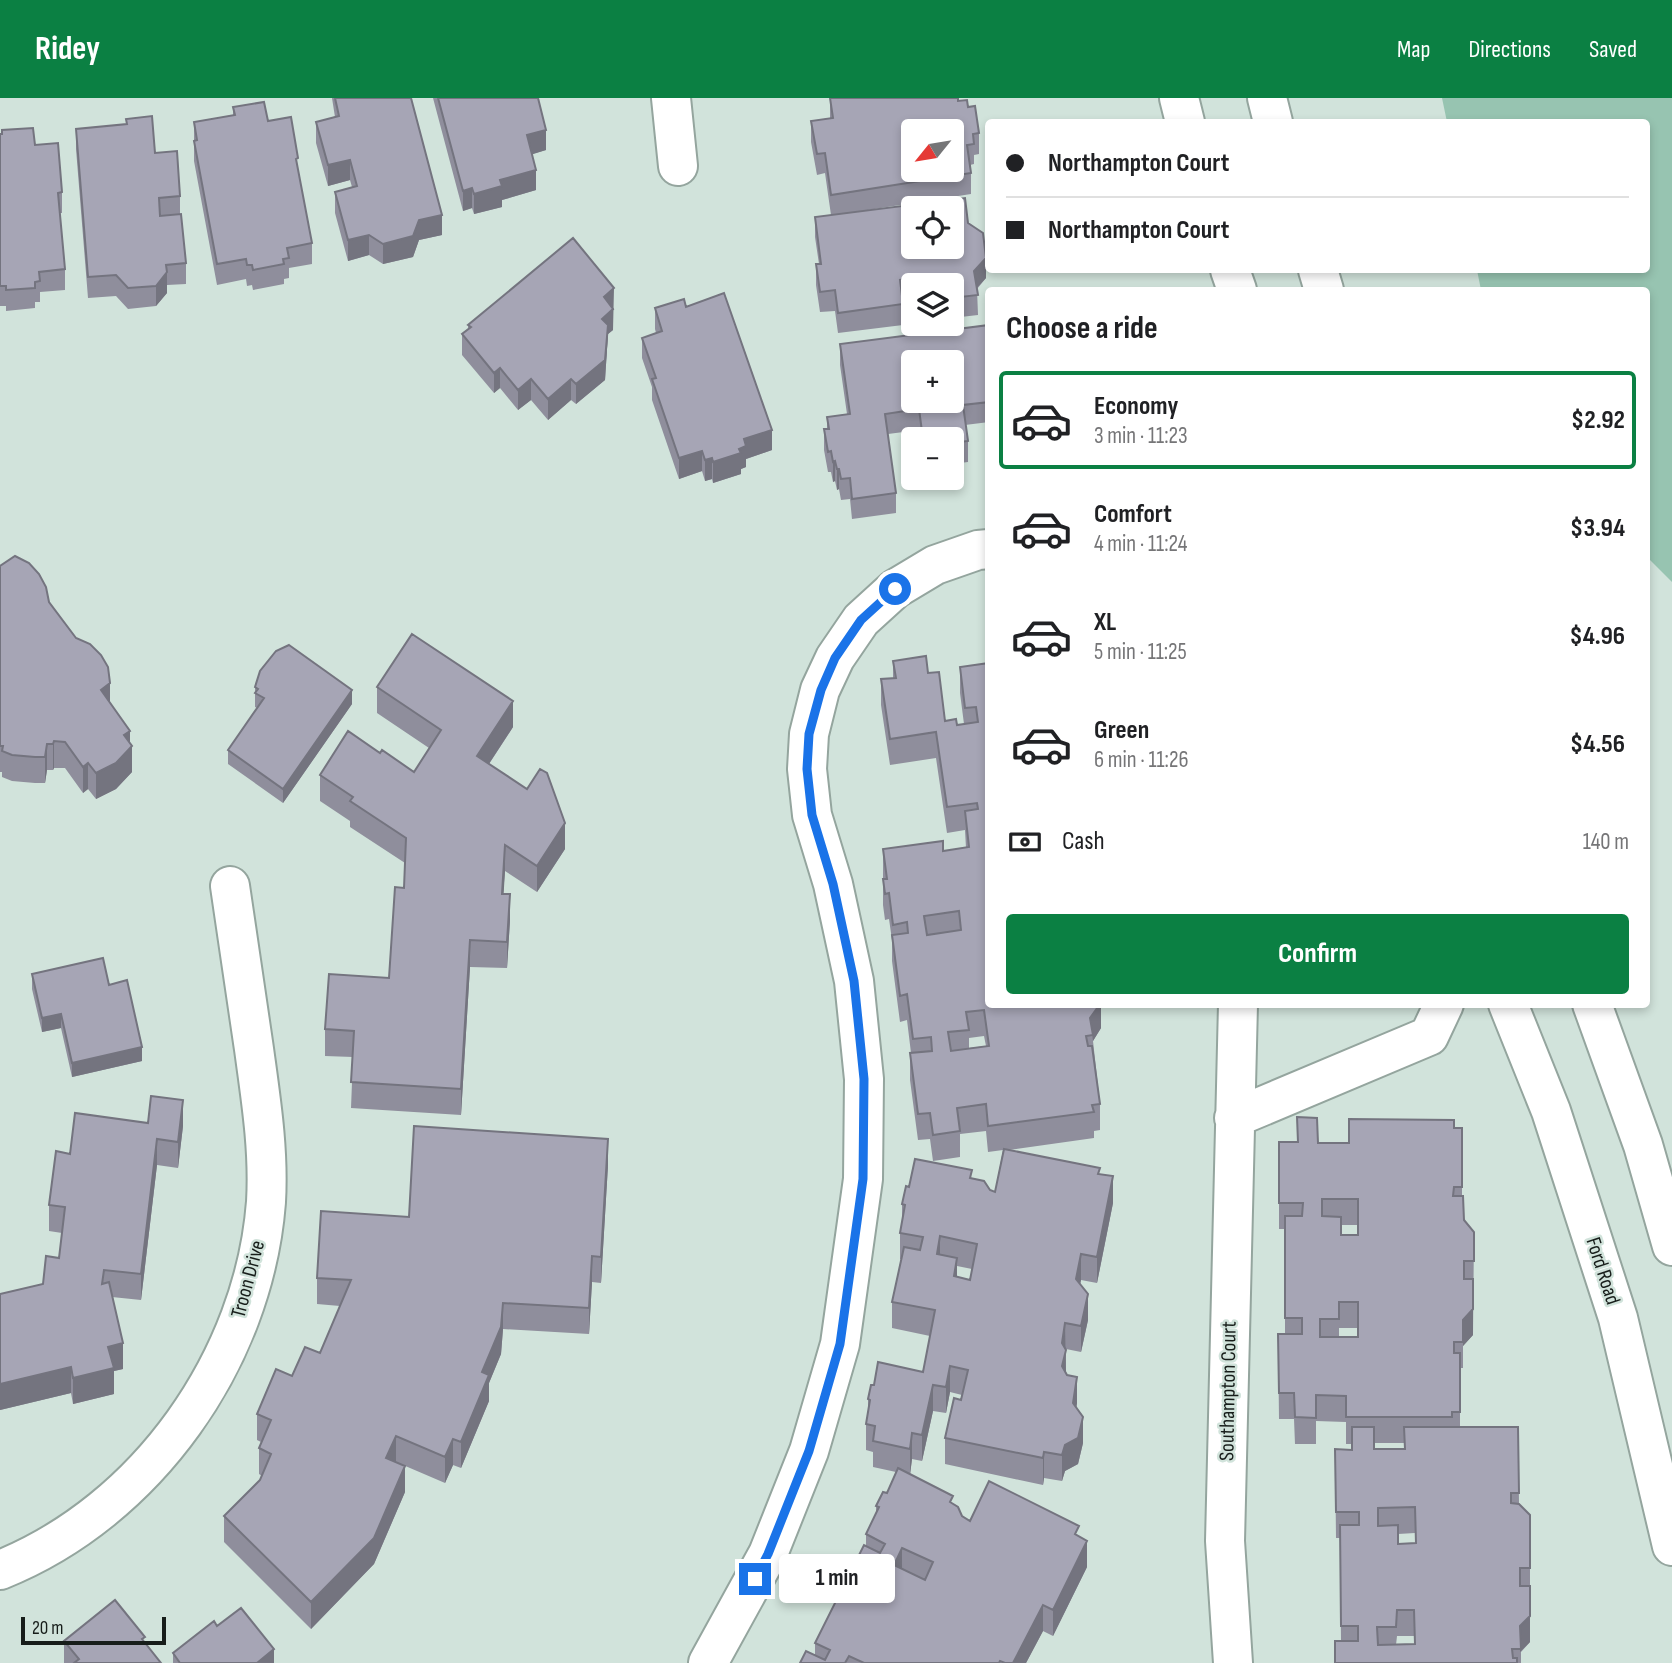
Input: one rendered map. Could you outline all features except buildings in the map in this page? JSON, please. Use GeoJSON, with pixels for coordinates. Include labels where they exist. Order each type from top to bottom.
{"type":"FeatureCollection","features":[{"type":"Feature","properties":{"kind":"street"},"geometry":{"type":"LineString","coordinates":[[671,98],[678,166]]}},
{"type":"Feature","properties":{"kind":"street"},"geometry":{"type":"LineString","coordinates":[[1179,98],[1184,119]]}},
{"type":"Feature","properties":{"kind":"street"},"geometry":{"type":"LineString","coordinates":[[1267,98],[1272,119]]}},
{"type":"Feature","properties":{"kind":"street"},"geometry":{"type":"LineString","coordinates":[[708,1663],[768,1554],[809,1451],[840,1344],[863,1179],[864,1079],[854,981],[833,884],[812,815],[807,769],[809,734],[821,690],[835,658],[861,620],[895,589],[935,565],[985,550]]}},
{"type":"Feature","properties":{"kind":"street","name":"Troon Drive"},"geometry":{"type":"LineString","coordinates":[[0,1570],[25,1560],[87,1522],[143,1472],[189,1416],[228,1348],[254,1274],[265,1203],[266,1133],[230,886]]}},
{"type":"Feature","properties":{"kind":"street","name":"Southampton Court"},"geometry":{"type":"LineString","coordinates":[[1233,1663],[1225,1541],[1238,1008]]}},
{"type":"Feature","properties":{"kind":"street"},"geometry":{"type":"LineString","coordinates":[[1234,1118],[1429,1036],[1442,1008]]}},
{"type":"Feature","properties":{"kind":"street","name":"Ford Road"},"geometry":{"type":"LineString","coordinates":[[1510,1008],[1551,1111],[1618,1318],[1672,1546]]}},
{"type":"Feature","properties":{"kind":"street"},"geometry":{"type":"LineString","coordinates":[[1593,1008],[1643,1145],[1672,1246]]}},
{"type":"Feature","properties":{"kind":"green space"},"geometry":{"type":"Polygon","coordinates":[[[1442,98],[1672,98],[1672,582],[1650,560],[1650,287],[1480,287],[1478,273],[1650,273],[1650,119],[1446,119],[1442,98]]]}},
{"type":"Feature","properties":{"kind":"route"},"geometry":{"type":"LineString","coordinates":[[755,1579],[768,1554],[809,1451],[840,1344],[863,1179],[864,1079],[854,981],[833,884],[812,815],[807,769],[809,734],[821,690],[835,658],[861,620],[895,589]]}}]}
